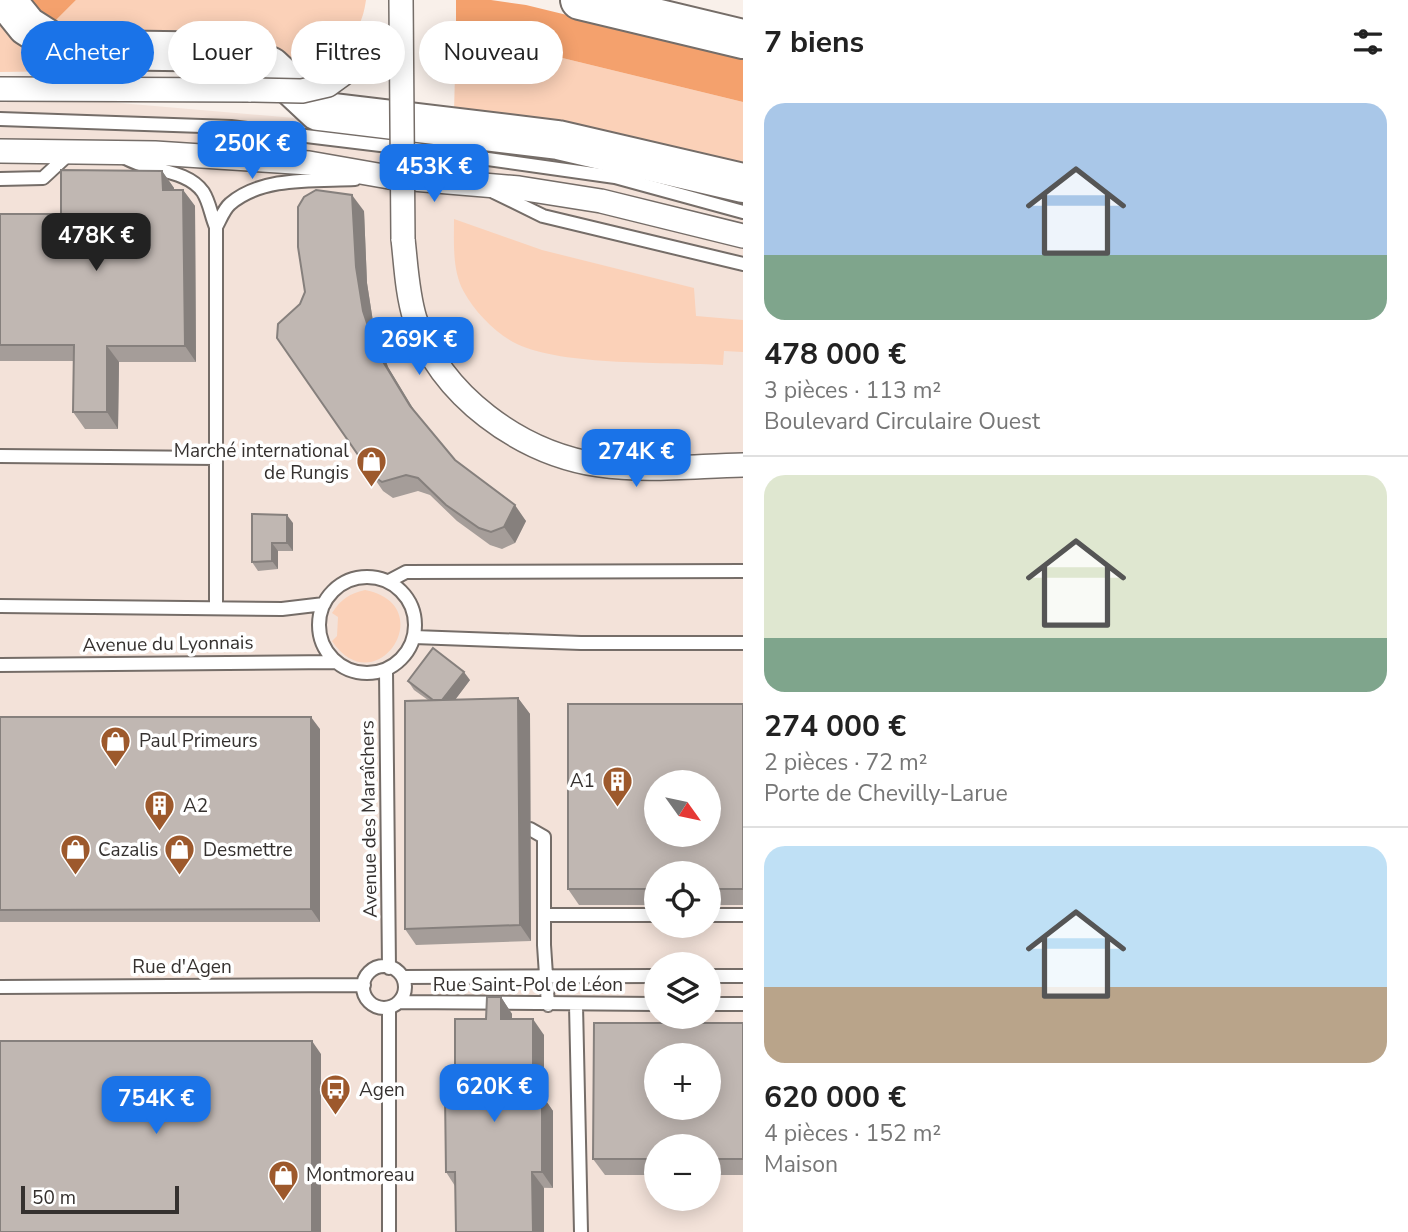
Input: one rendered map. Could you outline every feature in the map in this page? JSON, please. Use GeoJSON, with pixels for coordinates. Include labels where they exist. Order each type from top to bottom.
{"type":"FeatureCollection","features":[{"type":"Feature","properties":{"kind":"highway"},"geometry":{"type":"LineString","coordinates":[[6,0],[27,26],[60,47],[89,50],[239,52],[271,67],[318,111],[558,140],[743,183]]}},
{"type":"Feature","properties":{"kind":"highway"},"geometry":{"type":"LineString","coordinates":[[579,0],[743,38]]}},
{"type":"Feature","properties":{"kind":"street"},"geometry":{"type":"LineString","coordinates":[[401,0],[401,21]]}},
{"type":"Feature","properties":{"kind":"street"},"geometry":{"type":"LineString","coordinates":[[0,89],[302,91],[329,84]]}},
{"type":"Feature","properties":{"kind":"street"},"geometry":{"type":"LineString","coordinates":[[402,84],[403,239],[415,317],[437,365],[452,384],[509,431],[539,449],[600,465],[743,465]]}},
{"type":"Feature","properties":{"kind":"street"},"geometry":{"type":"LineString","coordinates":[[0,151],[118,152],[309,163],[389,177],[519,188],[601,201],[743,236]]}},
{"type":"Feature","properties":{"kind":"lane"},"geometry":{"type":"LineString","coordinates":[[0,119],[231,127],[414,149],[615,177],[743,212]]}},
{"type":"Feature","properties":{"kind":"lane"},"geometry":{"type":"LineString","coordinates":[[118,152],[137,165],[176,174],[195,184],[207,200],[216,228],[216,608]]}},
{"type":"Feature","properties":{"kind":"lane"},"geometry":{"type":"LineString","coordinates":[[0,179],[43,178],[71,153]]}},
{"type":"Feature","properties":{"kind":"lane"},"geometry":{"type":"LineString","coordinates":[[216,228],[229,205],[254,189],[291,183],[389,177]]}},
{"type":"Feature","properties":{"kind":"lane"},"geometry":{"type":"LineString","coordinates":[[484,187],[543,216],[743,264]]}},
{"type":"Feature","properties":{"kind":"lane"},"geometry":{"type":"LineString","coordinates":[[0,456],[216,458]]}},
{"type":"Feature","properties":{"kind":"lane"},"geometry":{"type":"LineString","coordinates":[[389,581],[406,572],[743,571]]}},
{"type":"Feature","properties":{"kind":"lane"},"geometry":{"type":"LineString","coordinates":[[377,577],[389,581],[408,599],[414,611],[414,637],[400,660],[386,670],[363,673],[336,662],[322,642],[319,629],[324,604],[340,585],[351,579],[377,577]]}},
{"type":"Feature","properties":{"kind":"lane","name":"Avenue du Lyonnais"},"geometry":{"type":"LineString","coordinates":[[0,606],[282,609],[324,604]]}},
{"type":"Feature","properties":{"kind":"lane"},"geometry":{"type":"LineString","coordinates":[[414,637],[581,643],[743,642]]}},
{"type":"Feature","properties":{"kind":"lane","name":"Avenue du Lyonnais"},"geometry":{"type":"LineString","coordinates":[[0,665],[336,662]]}},
{"type":"Feature","properties":{"kind":"lane","name":"Avenue des Maraîchers"},"geometry":{"type":"LineString","coordinates":[[386,670],[389,968]]}},
{"type":"Feature","properties":{"kind":"lane"},"geometry":{"type":"LineString","coordinates":[[530,829],[544,837],[548,1005]]}},
{"type":"Feature","properties":{"kind":"lane"},"geometry":{"type":"LineString","coordinates":[[545,915],[644,915]]}},
{"type":"Feature","properties":{"kind":"lane"},"geometry":{"type":"LineString","coordinates":[[721,915],[743,915]]}},
{"type":"Feature","properties":{"kind":"lane"},"geometry":{"type":"LineString","coordinates":[[389,1232],[394,1006],[404,992],[403,977],[397,970],[389,968],[371,971],[363,985],[364,993],[380,1008],[394,1006]]}},
{"type":"Feature","properties":{"kind":"lane","name":"Rue Saint-Pol de Léon"},"geometry":{"type":"LineString","coordinates":[[403,977],[644,976]]}},
{"type":"Feature","properties":{"kind":"lane"},"geometry":{"type":"LineString","coordinates":[[721,976],[743,976]]}},
{"type":"Feature","properties":{"kind":"lane","name":"Rue d'Agen"},"geometry":{"type":"LineString","coordinates":[[0,987],[363,985]]}},
{"type":"Feature","properties":{"kind":"lane","name":"Rue Saint-Pol de Léon"},"geometry":{"type":"LineString","coordinates":[[394,1006],[644,1004]]}},
{"type":"Feature","properties":{"kind":"lane"},"geometry":{"type":"LineString","coordinates":[[721,1004],[743,1004]]}},
{"type":"Feature","properties":{"kind":"lane"},"geometry":{"type":"LineString","coordinates":[[576,1005],[580,1232]]}},
{"type":"Feature","properties":{"kind":"shaded area"},"geometry":{"type":"Polygon","coordinates":[[[23,0],[76,0],[55,21],[42,21],[23,0]]]}},
{"type":"Feature","properties":{"kind":"shaded area"},"geometry":{"type":"Polygon","coordinates":[[[76,0],[366,0],[360,21],[291,21],[291,67],[277,65],[277,21],[168,21],[168,50],[154,48],[154,21],[55,21],[76,0]]]}},
{"type":"Feature","properties":{"kind":"shaded area"},"geometry":{"type":"Polygon","coordinates":[[[456,0],[491,0],[526,5],[743,58],[743,102],[563,58],[563,21],[456,21],[456,0]]]}},
{"type":"Feature","properties":{"kind":"shaded area"},"geometry":{"type":"Polygon","coordinates":[[[0,16],[22,21],[21,72],[0,72],[0,16]]]}},
{"type":"Feature","properties":{"kind":"shaded area"},"geometry":{"type":"Polygon","coordinates":[[[154,52],[168,55],[168,70],[154,70],[154,52]]]}},
{"type":"Feature","properties":{"kind":"shaded area"},"geometry":{"type":"Polygon","coordinates":[[[563,58],[743,102],[743,170],[454,113],[455,84],[563,84],[563,58]]]}},
{"type":"Feature","properties":{"kind":"shaded area","name":"Marché international de Rungis"},"geometry":{"type":"Polygon","coordinates":[[[0,101],[108,102],[319,120],[465,138],[743,195],[743,1232],[0,1232],[0,101]]]}},
{"type":"Feature","properties":{"kind":"shaded area"},"geometry":{"type":"Polygon","coordinates":[[[454,219],[542,250],[694,288],[696,316],[743,320],[743,352],[724,351],[723,365],[646,363],[588,360],[537,351],[517,344],[487,322],[464,292],[456,266],[454,219]]]}},
{"type":"Feature","properties":{"kind":"shaded area"},"geometry":{"type":"Polygon","coordinates":[[[365,590],[387,599],[399,613],[400,630],[394,646],[382,657],[367,663],[349,658],[332,641],[337,636],[338,617],[332,613],[346,598],[365,590]]]}},
{"type":"Feature","properties":{"kind":"building"},"geometry":{"type":"Polygon","coordinates":[[[61,170],[162,171],[163,190],[183,190],[185,346],[107,346],[107,412],[73,412],[74,345],[0,345],[0,214],[61,214],[61,170]]]}},
{"type":"Feature","properties":{"kind":"building"},"geometry":{"type":"Polygon","coordinates":[[[316,190],[352,195],[356,267],[363,311],[376,350],[410,406],[455,460],[515,505],[504,527],[491,532],[479,528],[446,505],[418,478],[406,475],[382,482],[372,475],[277,338],[278,324],[300,304],[305,292],[298,247],[298,207],[304,197],[316,190]]]}},
{"type":"Feature","properties":{"kind":"building"},"geometry":{"type":"Polygon","coordinates":[[[252,514],[287,515],[287,543],[272,543],[272,561],[252,562],[252,514]]]}},
{"type":"Feature","properties":{"kind":"building"},"geometry":{"type":"Polygon","coordinates":[[[433,648],[464,672],[442,700],[433,700],[408,681],[433,648]]]}},
{"type":"Feature","properties":{"kind":"building"},"geometry":{"type":"Polygon","coordinates":[[[518,698],[520,925],[405,929],[405,701],[518,698]]]}},
{"type":"Feature","properties":{"kind":"building","name":"A1"},"geometry":{"type":"Polygon","coordinates":[[[568,704],[743,704],[743,889],[721,889],[721,861],[644,861],[644,889],[568,889],[568,704]]]}},
{"type":"Feature","properties":{"kind":"building","name":"A2"},"geometry":{"type":"Polygon","coordinates":[[[0,717],[311,717],[311,909],[0,910],[0,717]]]}},
{"type":"Feature","properties":{"kind":"building"},"geometry":{"type":"Polygon","coordinates":[[[487,997],[501,997],[501,1019],[533,1019],[533,1094],[542,1095],[542,1172],[532,1172],[533,1232],[456,1232],[455,1172],[446,1172],[445,1095],[455,1095],[455,1019],[486,1019],[487,997]]]}},
{"type":"Feature","properties":{"kind":"building"},"geometry":{"type":"Polygon","coordinates":[[[594,1023],[644,1023],[644,1029],[721,1029],[721,1023],[743,1023],[743,1159],[721,1159],[721,1134],[644,1134],[644,1159],[593,1159],[594,1023]]]}},
{"type":"Feature","properties":{"kind":"building"},"geometry":{"type":"Polygon","coordinates":[[[0,1041],[312,1041],[312,1232],[0,1232],[0,1041]]]}},
{"type":"Feature","properties":{"kind":"place","name":"Marché international de Rungis"},"geometry":{"type":"Point","coordinates":[372,489]}},
{"type":"Feature","properties":{"kind":"place","name":"Paul Primeurs"},"geometry":{"type":"Point","coordinates":[116,768]}},
{"type":"Feature","properties":{"kind":"place","name":"A1"},"geometry":{"type":"Point","coordinates":[618,808]}},
{"type":"Feature","properties":{"kind":"place","name":"A2"},"geometry":{"type":"Point","coordinates":[160,833]}},
{"type":"Feature","properties":{"kind":"place","name":"Cazalis"},"geometry":{"type":"Point","coordinates":[75,877]}},
{"type":"Feature","properties":{"kind":"place","name":"Desmettre"},"geometry":{"type":"Point","coordinates":[180,877]}},
{"type":"Feature","properties":{"kind":"place","name":"Agen"},"geometry":{"type":"Point","coordinates":[336,1117]}},
{"type":"Feature","properties":{"kind":"place","name":"Montmoreau"},"geometry":{"type":"Point","coordinates":[283,1202]}}]}
